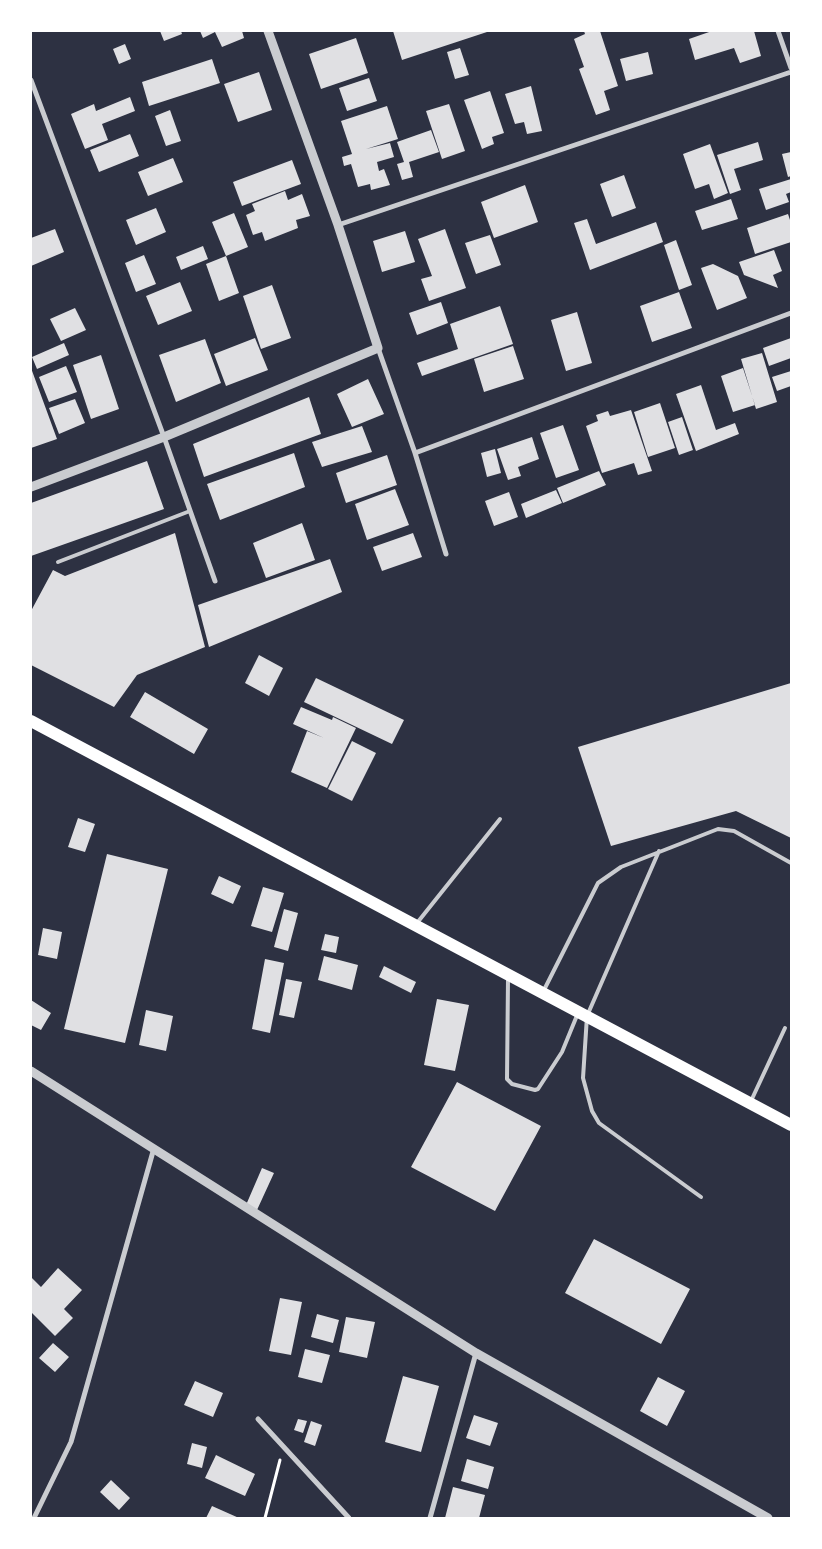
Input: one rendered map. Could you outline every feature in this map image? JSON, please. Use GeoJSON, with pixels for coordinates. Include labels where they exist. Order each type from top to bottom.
{"type":"FeatureCollection","features":[{"type":"Feature","properties":{"kind":"main road"},"geometry":{"type":"LineString","coordinates":[[31,721],[791,1125]]}},
{"type":"Feature","properties":{"kind":"street"},"geometry":{"type":"LineString","coordinates":[[268,31],[338,225],[415,453],[446,554]]}},
{"type":"Feature","properties":{"kind":"street"},"geometry":{"type":"LineString","coordinates":[[338,225],[791,70],[778,31]]}},
{"type":"Feature","properties":{"kind":"street"},"geometry":{"type":"LineString","coordinates":[[31,80],[164,437],[215,582]]}},
{"type":"Feature","properties":{"kind":"street"},"geometry":{"type":"LineString","coordinates":[[415,453],[791,313]]}},
{"type":"Feature","properties":{"kind":"street"},"geometry":{"type":"LineString","coordinates":[[31,487],[164,437],[378,348]]}},
{"type":"Feature","properties":{"kind":"street"},"geometry":{"type":"LineString","coordinates":[[31,1071],[476,1353],[768,1518]]}},
{"type":"Feature","properties":{"kind":"street"},"geometry":{"type":"LineString","coordinates":[[34,1518],[71,1442],[154,1148]]}},
{"type":"Feature","properties":{"kind":"street"},"geometry":{"type":"LineString","coordinates":[[430,1518],[476,1353]]}},
{"type":"Feature","properties":{"kind":"street"},"geometry":{"type":"LineString","coordinates":[[258,1419],[349,1518]]}},
{"type":"Feature","properties":{"kind":"lane"},"geometry":{"type":"LineString","coordinates":[[58,562],[190,511]]}},
{"type":"Feature","properties":{"kind":"lane"},"geometry":{"type":"LineString","coordinates":[[416,925],[500,819]]}},
{"type":"Feature","properties":{"kind":"lane"},"geometry":{"type":"LineString","coordinates":[[543,992],[598,883],[622,866],[718,829],[734,831],[791,863]]}},
{"type":"Feature","properties":{"kind":"lane"},"geometry":{"type":"LineString","coordinates":[[508,974],[507,1079],[512,1084],[535,1090],[562,1052],[583,1014],[659,851]]}},
{"type":"Feature","properties":{"kind":"lane"},"geometry":{"type":"LineString","coordinates":[[583,1014],[583,1078],[592,1110],[599,1123],[701,1197]]}},
{"type":"Feature","properties":{"kind":"lane"},"geometry":{"type":"LineString","coordinates":[[750,1103],[785,1028]]}},
{"type":"Feature","properties":{"kind":"path"},"geometry":{"type":"LineString","coordinates":[[265,1518],[283,1447]]}},
{"type":"Feature","properties":{"kind":"building"},"geometry":{"type":"Polygon","coordinates":[[[160,31],[181,31],[182,34],[164,41],[160,31]]]}},
{"type":"Feature","properties":{"kind":"building"},"geometry":{"type":"Polygon","coordinates":[[[200,31],[242,31],[244,38],[222,47],[215,32],[203,38],[200,31]]]}},
{"type":"Feature","properties":{"kind":"building"},"geometry":{"type":"Polygon","coordinates":[[[393,31],[487,31],[487,32],[402,60],[393,31]]]}},
{"type":"Feature","properties":{"kind":"building"},"geometry":{"type":"Polygon","coordinates":[[[584,31],[600,31],[618,86],[604,91],[610,110],[596,115],[579,69],[584,67],[574,39],[585,34],[584,31]]]}},
{"type":"Feature","properties":{"kind":"building"},"geometry":{"type":"Polygon","coordinates":[[[712,31],[754,31],[761,56],[740,63],[734,48],[695,60],[689,39],[712,31]]]}},
{"type":"Feature","properties":{"kind":"building"},"geometry":{"type":"Polygon","coordinates":[[[356,38],[368,73],[321,89],[309,54],[356,38]]]}},
{"type":"Feature","properties":{"kind":"building"},"geometry":{"type":"Polygon","coordinates":[[[125,44],[131,59],[119,64],[113,49],[125,44]]]}},
{"type":"Feature","properties":{"kind":"building"},"geometry":{"type":"Polygon","coordinates":[[[460,48],[469,75],[455,79],[447,52],[460,48]]]}},
{"type":"Feature","properties":{"kind":"building"},"geometry":{"type":"Polygon","coordinates":[[[648,52],[653,74],[626,81],[620,59],[648,52]]]}},
{"type":"Feature","properties":{"kind":"building"},"geometry":{"type":"Polygon","coordinates":[[[212,59],[220,83],[149,106],[142,82],[212,59]]]}},
{"type":"Feature","properties":{"kind":"building"},"geometry":{"type":"Polygon","coordinates":[[[259,72],[272,110],[238,122],[224,84],[259,72]]]}},
{"type":"Feature","properties":{"kind":"building"},"geometry":{"type":"Polygon","coordinates":[[[369,78],[377,101],[347,111],[339,88],[369,78]]]}},
{"type":"Feature","properties":{"kind":"building"},"geometry":{"type":"Polygon","coordinates":[[[531,86],[542,131],[527,134],[524,122],[515,124],[505,94],[531,86]]]}},
{"type":"Feature","properties":{"kind":"building"},"geometry":{"type":"Polygon","coordinates":[[[490,91],[504,133],[492,137],[494,144],[482,149],[464,100],[490,91]]]}},
{"type":"Feature","properties":{"kind":"building"},"geometry":{"type":"Polygon","coordinates":[[[130,97],[135,111],[102,124],[108,140],[85,149],[71,114],[94,104],[96,111],[130,97]]]}},
{"type":"Feature","properties":{"kind":"building"},"geometry":{"type":"Polygon","coordinates":[[[449,104],[465,151],[442,159],[426,111],[449,104]]]}},
{"type":"Feature","properties":{"kind":"building"},"geometry":{"type":"Polygon","coordinates":[[[387,106],[398,139],[366,149],[390,143],[394,157],[377,162],[379,171],[384,169],[390,185],[371,190],[370,184],[358,187],[351,164],[344,166],[342,157],[352,154],[341,121],[387,106]]]}},
{"type":"Feature","properties":{"kind":"building"},"geometry":{"type":"Polygon","coordinates":[[[170,110],[181,141],[166,146],[155,116],[170,110]]]}},
{"type":"Feature","properties":{"kind":"building"},"geometry":{"type":"Polygon","coordinates":[[[431,130],[439,152],[409,162],[413,177],[402,180],[397,164],[404,162],[397,142],[431,130]]]}},
{"type":"Feature","properties":{"kind":"building"},"geometry":{"type":"Polygon","coordinates":[[[130,134],[139,156],[99,172],[90,150],[130,134]]]}},
{"type":"Feature","properties":{"kind":"building"},"geometry":{"type":"Polygon","coordinates":[[[758,142],[763,160],[734,169],[741,190],[730,194],[717,155],[758,142]]]}},
{"type":"Feature","properties":{"kind":"building"},"geometry":{"type":"Polygon","coordinates":[[[710,144],[728,193],[714,199],[709,184],[695,189],[683,154],[710,144]]]}},
{"type":"Feature","properties":{"kind":"building"},"geometry":{"type":"Polygon","coordinates":[[[791,152],[791,176],[788,177],[782,154],[791,152]]]}},
{"type":"Feature","properties":{"kind":"building"},"geometry":{"type":"Polygon","coordinates":[[[173,158],[183,182],[148,196],[138,172],[173,158]]]}},
{"type":"Feature","properties":{"kind":"building"},"geometry":{"type":"Polygon","coordinates":[[[292,160],[301,184],[242,206],[233,182],[292,160]]]}},
{"type":"Feature","properties":{"kind":"building"},"geometry":{"type":"Polygon","coordinates":[[[624,175],[636,208],[612,217],[600,184],[624,175]]]}},
{"type":"Feature","properties":{"kind":"building"},"geometry":{"type":"Polygon","coordinates":[[[791,179],[791,192],[786,194],[789,202],[766,210],[759,189],[791,179]]]}},
{"type":"Feature","properties":{"kind":"building"},"geometry":{"type":"Polygon","coordinates":[[[525,185],[538,222],[494,238],[481,202],[525,185]]]}},
{"type":"Feature","properties":{"kind":"building"},"geometry":{"type":"Polygon","coordinates":[[[285,191],[288,200],[302,194],[310,216],[296,220],[298,228],[265,241],[262,232],[253,235],[246,215],[255,211],[252,204],[285,191]]]}},
{"type":"Feature","properties":{"kind":"building"},"geometry":{"type":"Polygon","coordinates":[[[731,199],[738,219],[702,230],[695,211],[731,199]]]}},
{"type":"Feature","properties":{"kind":"building"},"geometry":{"type":"Polygon","coordinates":[[[156,208],[166,232],[136,245],[126,220],[156,208]]]}},
{"type":"Feature","properties":{"kind":"building"},"geometry":{"type":"Polygon","coordinates":[[[234,213],[248,247],[226,256],[212,222],[234,213]]]}},
{"type":"Feature","properties":{"kind":"building"},"geometry":{"type":"Polygon","coordinates":[[[788,214],[791,223],[791,242],[755,254],[747,228],[788,214]]]}},
{"type":"Feature","properties":{"kind":"building"},"geometry":{"type":"Polygon","coordinates":[[[587,219],[596,244],[656,222],[663,242],[590,270],[574,223],[587,219]]]}},
{"type":"Feature","properties":{"kind":"building"},"geometry":{"type":"Polygon","coordinates":[[[55,229],[64,252],[31,266],[31,238],[55,229]]]}},
{"type":"Feature","properties":{"kind":"building"},"geometry":{"type":"Polygon","coordinates":[[[445,229],[466,288],[429,301],[421,279],[432,276],[418,239],[445,229]]]}},
{"type":"Feature","properties":{"kind":"building"},"geometry":{"type":"Polygon","coordinates":[[[405,231],[415,262],[382,272],[373,241],[405,231]]]}},
{"type":"Feature","properties":{"kind":"building"},"geometry":{"type":"Polygon","coordinates":[[[490,235],[501,265],[476,274],[465,243],[490,235]]]}},
{"type":"Feature","properties":{"kind":"building"},"geometry":{"type":"Polygon","coordinates":[[[676,240],[692,285],[679,290],[664,245],[676,240]]]}},
{"type":"Feature","properties":{"kind":"building"},"geometry":{"type":"Polygon","coordinates":[[[203,246],[208,259],[181,270],[176,257],[203,246]]]}},
{"type":"Feature","properties":{"kind":"building"},"geometry":{"type":"Polygon","coordinates":[[[774,250],[782,271],[773,275],[778,288],[744,275],[739,262],[774,250]]]}},
{"type":"Feature","properties":{"kind":"building"},"geometry":{"type":"Polygon","coordinates":[[[144,255],[156,284],[136,292],[125,263],[144,255]]]}},
{"type":"Feature","properties":{"kind":"building"},"geometry":{"type":"Polygon","coordinates":[[[226,256],[239,293],[219,301],[206,264],[226,256]]]}},
{"type":"Feature","properties":{"kind":"building"},"geometry":{"type":"Polygon","coordinates":[[[713,264],[738,276],[747,298],[717,310],[701,268],[713,264]]]}},
{"type":"Feature","properties":{"kind":"building"},"geometry":{"type":"Polygon","coordinates":[[[180,282],[192,311],[158,325],[146,296],[180,282]]]}},
{"type":"Feature","properties":{"kind":"building"},"geometry":{"type":"Polygon","coordinates":[[[272,285],[291,338],[261,349],[243,296],[272,285]]]}},
{"type":"Feature","properties":{"kind":"building"},"geometry":{"type":"Polygon","coordinates":[[[679,292],[692,328],[652,342],[640,306],[679,292]]]}},
{"type":"Feature","properties":{"kind":"building"},"geometry":{"type":"Polygon","coordinates":[[[441,302],[448,323],[417,335],[409,313],[441,302]]]}},
{"type":"Feature","properties":{"kind":"building"},"geometry":{"type":"Polygon","coordinates":[[[500,306],[513,344],[422,376],[417,363],[458,349],[450,324],[500,306]]]}},
{"type":"Feature","properties":{"kind":"building"},"geometry":{"type":"Polygon","coordinates":[[[75,308],[86,330],[61,341],[50,319],[75,308]]]}},
{"type":"Feature","properties":{"kind":"building"},"geometry":{"type":"Polygon","coordinates":[[[577,312],[592,363],[566,371],[551,320],[577,312]]]}},
{"type":"Feature","properties":{"kind":"building"},"geometry":{"type":"Polygon","coordinates":[[[255,338],[268,370],[226,386],[214,354],[255,338]]]}},
{"type":"Feature","properties":{"kind":"building"},"geometry":{"type":"Polygon","coordinates":[[[791,338],[791,358],[769,366],[763,348],[791,338]]]}},
{"type":"Feature","properties":{"kind":"building"},"geometry":{"type":"Polygon","coordinates":[[[205,339],[221,383],[176,402],[159,355],[205,339]]]}},
{"type":"Feature","properties":{"kind":"building"},"geometry":{"type":"Polygon","coordinates":[[[64,343],[69,355],[37,369],[32,357],[64,343]]]}},
{"type":"Feature","properties":{"kind":"building"},"geometry":{"type":"Polygon","coordinates":[[[513,346],[524,379],[484,392],[474,359],[513,346]]]}},
{"type":"Feature","properties":{"kind":"building"},"geometry":{"type":"Polygon","coordinates":[[[762,353],[777,402],[756,409],[741,359],[762,353]]]}},
{"type":"Feature","properties":{"kind":"building"},"geometry":{"type":"Polygon","coordinates":[[[101,355],[119,409],[91,419],[73,365],[101,355]]]}},
{"type":"Feature","properties":{"kind":"building"},"geometry":{"type":"Polygon","coordinates":[[[66,366],[77,392],[49,402],[39,377],[66,366]]]}},
{"type":"Feature","properties":{"kind":"building"},"geometry":{"type":"Polygon","coordinates":[[[31,368],[57,439],[31,448],[31,368]]]}},
{"type":"Feature","properties":{"kind":"building"},"geometry":{"type":"Polygon","coordinates":[[[743,368],[755,405],[733,412],[721,376],[743,368]]]}},
{"type":"Feature","properties":{"kind":"building"},"geometry":{"type":"Polygon","coordinates":[[[791,371],[791,386],[777,391],[772,377],[791,371]]]}},
{"type":"Feature","properties":{"kind":"building"},"geometry":{"type":"Polygon","coordinates":[[[368,379],[384,414],[352,427],[337,394],[368,379]]]}},
{"type":"Feature","properties":{"kind":"building"},"geometry":{"type":"Polygon","coordinates":[[[701,385],[716,430],[735,423],[739,434],[696,451],[676,394],[701,385]]]}},
{"type":"Feature","properties":{"kind":"building"},"geometry":{"type":"Polygon","coordinates":[[[309,397],[321,434],[204,477],[193,444],[309,397]]]}},
{"type":"Feature","properties":{"kind":"building"},"geometry":{"type":"Polygon","coordinates":[[[75,399],[85,423],[59,434],[49,408],[75,399]]]}},
{"type":"Feature","properties":{"kind":"building"},"geometry":{"type":"Polygon","coordinates":[[[660,403],[675,448],[648,457],[634,412],[660,403]]]}},
{"type":"Feature","properties":{"kind":"building"},"geometry":{"type":"Polygon","coordinates":[[[631,410],[652,471],[638,475],[634,463],[602,473],[586,426],[598,421],[596,415],[608,411],[610,416],[631,410]]]}},
{"type":"Feature","properties":{"kind":"building"},"geometry":{"type":"Polygon","coordinates":[[[682,417],[693,450],[679,455],[668,422],[682,417]]]}},
{"type":"Feature","properties":{"kind":"building"},"geometry":{"type":"Polygon","coordinates":[[[563,425],[579,470],[556,478],[540,433],[563,425]]]}},
{"type":"Feature","properties":{"kind":"building"},"geometry":{"type":"Polygon","coordinates":[[[362,426],[372,452],[322,467],[312,442],[362,426]]]}},
{"type":"Feature","properties":{"kind":"building"},"geometry":{"type":"Polygon","coordinates":[[[532,437],[539,459],[518,467],[521,476],[508,480],[497,449],[532,437]]]}},
{"type":"Feature","properties":{"kind":"building"},"geometry":{"type":"Polygon","coordinates":[[[495,449],[501,473],[487,477],[481,453],[495,449]]]}},
{"type":"Feature","properties":{"kind":"building"},"geometry":{"type":"Polygon","coordinates":[[[294,453],[305,487],[220,520],[207,484],[294,453]]]}},
{"type":"Feature","properties":{"kind":"building"},"geometry":{"type":"Polygon","coordinates":[[[387,455],[397,485],[346,503],[336,473],[387,455]]]}},
{"type":"Feature","properties":{"kind":"building"},"geometry":{"type":"Polygon","coordinates":[[[147,461],[164,509],[31,556],[31,503],[147,461]]]}},
{"type":"Feature","properties":{"kind":"building"},"geometry":{"type":"Polygon","coordinates":[[[599,471],[606,485],[563,503],[557,488],[599,471]]]}},
{"type":"Feature","properties":{"kind":"building"},"geometry":{"type":"Polygon","coordinates":[[[395,489],[409,525],[367,540],[355,504],[395,489]]]}},
{"type":"Feature","properties":{"kind":"building"},"geometry":{"type":"Polygon","coordinates":[[[556,490],[562,503],[526,518],[521,504],[556,490]]]}},
{"type":"Feature","properties":{"kind":"building"},"geometry":{"type":"Polygon","coordinates":[[[509,492],[518,517],[494,526],[485,501],[509,492]]]}},
{"type":"Feature","properties":{"kind":"building"},"geometry":{"type":"Polygon","coordinates":[[[302,523],[315,560],[266,578],[253,543],[302,523]]]}},
{"type":"Feature","properties":{"kind":"building"},"geometry":{"type":"Polygon","coordinates":[[[175,533],[205,647],[137,675],[114,707],[31,665],[31,611],[53,570],[65,576],[175,533]]]}},
{"type":"Feature","properties":{"kind":"building"},"geometry":{"type":"Polygon","coordinates":[[[413,533],[422,557],[382,571],[373,547],[413,533]]]}},
{"type":"Feature","properties":{"kind":"building"},"geometry":{"type":"Polygon","coordinates":[[[330,559],[342,592],[209,647],[198,605],[330,559]]]}},
{"type":"Feature","properties":{"kind":"building"},"geometry":{"type":"Polygon","coordinates":[[[259,655],[283,668],[269,696],[245,683],[259,655]]]}},
{"type":"Feature","properties":{"kind":"building"},"geometry":{"type":"Polygon","coordinates":[[[316,678],[404,720],[392,744],[304,702],[316,678]]]}},
{"type":"Feature","properties":{"kind":"building"},"geometry":{"type":"Polygon","coordinates":[[[791,683],[791,838],[736,811],[611,846],[578,747],[791,683]]]}},
{"type":"Feature","properties":{"kind":"building"},"geometry":{"type":"Polygon","coordinates":[[[145,692],[208,729],[194,754],[130,717],[145,692]]]}},
{"type":"Feature","properties":{"kind":"building"},"geometry":{"type":"Polygon","coordinates":[[[301,707],[332,720],[333,717],[356,728],[327,788],[291,772],[307,731],[324,738],[293,724],[301,707]]]}},
{"type":"Feature","properties":{"kind":"building"},"geometry":{"type":"Polygon","coordinates":[[[352,741],[376,753],[352,801],[328,789],[352,741]]]}},
{"type":"Feature","properties":{"kind":"building"},"geometry":{"type":"Polygon","coordinates":[[[78,818],[95,824],[85,852],[68,847],[78,818]]]}},
{"type":"Feature","properties":{"kind":"building"},"geometry":{"type":"Polygon","coordinates":[[[107,854],[168,869],[125,1043],[64,1029],[107,854]]]}},
{"type":"Feature","properties":{"kind":"building"},"geometry":{"type":"Polygon","coordinates":[[[219,876],[241,886],[233,904],[211,894],[219,876]]]}},
{"type":"Feature","properties":{"kind":"building"},"geometry":{"type":"Polygon","coordinates":[[[263,887],[284,893],[272,932],[251,926],[263,887]]]}},
{"type":"Feature","properties":{"kind":"building"},"geometry":{"type":"Polygon","coordinates":[[[284,909],[298,913],[288,951],[274,947],[284,909]]]}},
{"type":"Feature","properties":{"kind":"building"},"geometry":{"type":"Polygon","coordinates":[[[43,928],[62,932],[57,959],[38,955],[43,928]]]}},
{"type":"Feature","properties":{"kind":"building"},"geometry":{"type":"Polygon","coordinates":[[[325,934],[339,937],[336,953],[321,950],[325,934]]]}},
{"type":"Feature","properties":{"kind":"building"},"geometry":{"type":"Polygon","coordinates":[[[324,956],[358,965],[352,990],[318,980],[324,956]]]}},
{"type":"Feature","properties":{"kind":"building"},"geometry":{"type":"Polygon","coordinates":[[[265,959],[284,963],[270,1033],[252,1029],[265,959]]]}},
{"type":"Feature","properties":{"kind":"building"},"geometry":{"type":"Polygon","coordinates":[[[384,966],[416,982],[411,993],[379,977],[384,966]]]}},
{"type":"Feature","properties":{"kind":"building"},"geometry":{"type":"Polygon","coordinates":[[[286,979],[302,982],[294,1018],[279,1015],[286,979]]]}},
{"type":"Feature","properties":{"kind":"building"},"geometry":{"type":"Polygon","coordinates":[[[437,999],[469,1005],[455,1071],[424,1065],[437,999]]]}},
{"type":"Feature","properties":{"kind":"building"},"geometry":{"type":"Polygon","coordinates":[[[31,1000],[51,1013],[41,1030],[31,1025],[31,1000]]]}},
{"type":"Feature","properties":{"kind":"building"},"geometry":{"type":"Polygon","coordinates":[[[146,1010],[173,1016],[166,1051],[139,1045],[146,1010]]]}},
{"type":"Feature","properties":{"kind":"building"},"geometry":{"type":"Polygon","coordinates":[[[457,1082],[541,1126],[495,1211],[411,1167],[457,1082]]]}},
{"type":"Feature","properties":{"kind":"building"},"geometry":{"type":"Polygon","coordinates":[[[262,1168],[274,1173],[257,1210],[246,1205],[262,1168]]]}},
{"type":"Feature","properties":{"kind":"building"},"geometry":{"type":"Polygon","coordinates":[[[594,1239],[690,1289],[661,1344],[565,1293],[594,1239]]]}},
{"type":"Feature","properties":{"kind":"building"},"geometry":{"type":"Polygon","coordinates":[[[58,1268],[82,1290],[64,1309],[73,1318],[55,1336],[31,1312],[31,1277],[41,1287],[58,1268]]]}},
{"type":"Feature","properties":{"kind":"building"},"geometry":{"type":"Polygon","coordinates":[[[280,1298],[302,1302],[291,1355],[269,1351],[280,1298]]]}},
{"type":"Feature","properties":{"kind":"building"},"geometry":{"type":"Polygon","coordinates":[[[317,1314],[339,1320],[333,1343],[311,1337],[317,1314]]]}},
{"type":"Feature","properties":{"kind":"building"},"geometry":{"type":"Polygon","coordinates":[[[346,1317],[375,1322],[367,1358],[339,1352],[346,1317]]]}},
{"type":"Feature","properties":{"kind":"building"},"geometry":{"type":"Polygon","coordinates":[[[53,1343],[69,1357],[55,1372],[39,1358],[53,1343]]]}},
{"type":"Feature","properties":{"kind":"building"},"geometry":{"type":"Polygon","coordinates":[[[305,1349],[330,1355],[322,1383],[298,1377],[305,1349]]]}},
{"type":"Feature","properties":{"kind":"building"},"geometry":{"type":"Polygon","coordinates":[[[403,1376],[439,1386],[421,1452],[385,1442],[403,1376]]]}},
{"type":"Feature","properties":{"kind":"building"},"geometry":{"type":"Polygon","coordinates":[[[658,1377],[685,1391],[667,1426],[640,1411],[658,1377]]]}},
{"type":"Feature","properties":{"kind":"building"},"geometry":{"type":"Polygon","coordinates":[[[195,1381],[223,1393],[213,1417],[184,1405],[195,1381]]]}},
{"type":"Feature","properties":{"kind":"building"},"geometry":{"type":"Polygon","coordinates":[[[474,1415],[498,1423],[490,1446],[466,1438],[474,1415]]]}},
{"type":"Feature","properties":{"kind":"building"},"geometry":{"type":"Polygon","coordinates":[[[298,1419],[307,1421],[303,1433],[294,1430],[298,1419]]]}},
{"type":"Feature","properties":{"kind":"building"},"geometry":{"type":"Polygon","coordinates":[[[311,1421],[322,1425],[315,1446],[304,1442],[311,1421]]]}},
{"type":"Feature","properties":{"kind":"building"},"geometry":{"type":"Polygon","coordinates":[[[192,1443],[207,1447],[202,1468],[187,1464],[192,1443]]]}},
{"type":"Feature","properties":{"kind":"building"},"geometry":{"type":"Polygon","coordinates":[[[216,1455],[255,1474],[245,1496],[205,1478],[216,1455]]]}},
{"type":"Feature","properties":{"kind":"building"},"geometry":{"type":"Polygon","coordinates":[[[467,1459],[494,1467],[488,1489],[461,1481],[467,1459]]]}},
{"type":"Feature","properties":{"kind":"building"},"geometry":{"type":"Polygon","coordinates":[[[111,1480],[130,1498],[119,1510],[100,1492],[111,1480]]]}},
{"type":"Feature","properties":{"kind":"building"},"geometry":{"type":"Polygon","coordinates":[[[453,1487],[485,1495],[479,1518],[445,1518],[453,1487]]]}},
{"type":"Feature","properties":{"kind":"building"},"geometry":{"type":"Polygon","coordinates":[[[212,1506],[239,1518],[206,1518],[212,1506]]]}}]}
